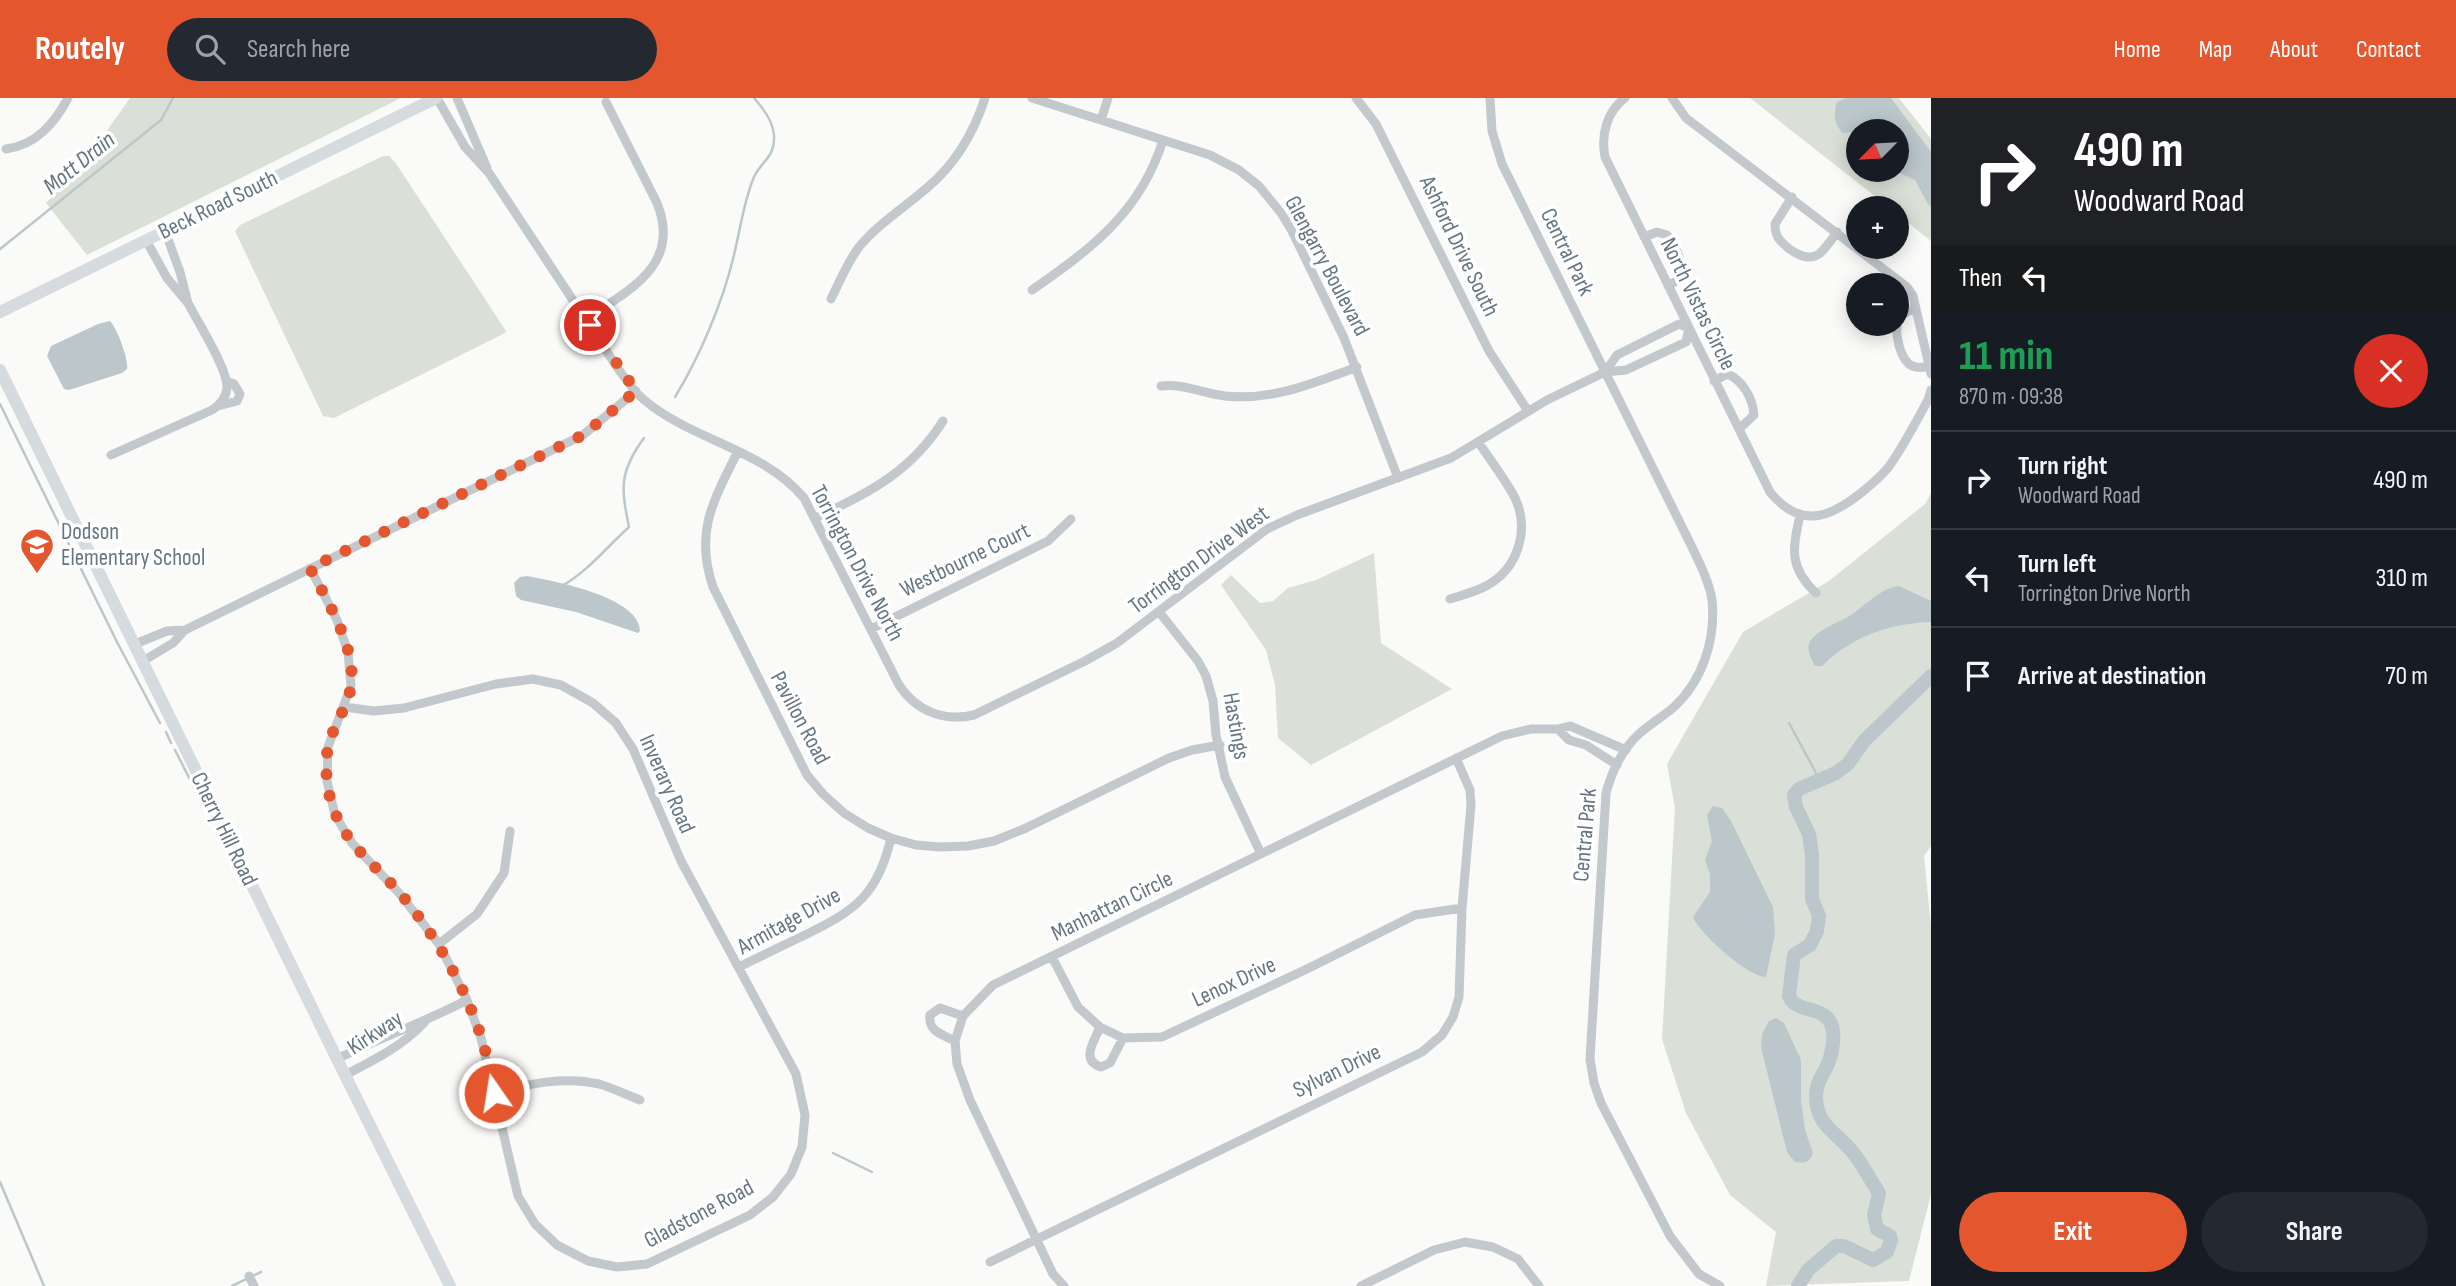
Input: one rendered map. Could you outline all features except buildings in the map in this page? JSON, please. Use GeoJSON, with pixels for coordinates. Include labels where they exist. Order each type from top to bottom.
{"type":"FeatureCollection","features":[{"type":"Feature","properties":{"kind":"main road","name":"Beck Road South"},"geometry":{"type":"LineString","coordinates":[[0,312],[437,98]]}},
{"type":"Feature","properties":{"kind":"main road","name":"Cherry Hill Road"},"geometry":{"type":"LineString","coordinates":[[0,370],[450,1286]]}},
{"type":"Feature","properties":{"kind":"street"},"geometry":{"type":"LineString","coordinates":[[6,149],[22,147],[38,136],[53,121],[68,98]]}},
{"type":"Feature","properties":{"kind":"street","name":"Torrington Drive North"},"geometry":{"type":"LineString","coordinates":[[437,98],[465,147],[489,173],[636,391],[663,413],[767,466],[788,481],[804,498],[903,691],[930,712]]}},
{"type":"Feature","properties":{"kind":"street","name":"Torrington Drive North"},"geometry":{"type":"LineString","coordinates":[[457,98],[489,173]]}},
{"type":"Feature","properties":{"kind":"street"},"geometry":{"type":"LineString","coordinates":[[831,299],[852,257],[866,240],[931,185],[954,159],[975,125],[985,98]]}},
{"type":"Feature","properties":{"kind":"street","name":"Glengarry Boulevard"},"geometry":{"type":"LineString","coordinates":[[1032,98],[1226,163],[1248,177],[1269,197],[1292,231],[1357,367],[1398,478]]}},
{"type":"Feature","properties":{"kind":"street"},"geometry":{"type":"LineString","coordinates":[[1101,120],[1108,98]]}},
{"type":"Feature","properties":{"kind":"street","name":"Ashford Drive South"},"geometry":{"type":"LineString","coordinates":[[1356,98],[1376,124],[1489,351],[1528,411]]}},
{"type":"Feature","properties":{"kind":"street","name":"Central Park"},"geometry":{"type":"LineString","coordinates":[[1490,98],[1492,131],[1502,164],[1695,554],[1712,598],[1712,625],[1701,671],[1688,693],[1639,734],[1611,776],[1604,808],[1590,1059],[1601,1103],[1670,1236],[1699,1274],[1714,1285]]}},
{"type":"Feature","properties":{"kind":"street","name":"North Vistas Circle"},"geometry":{"type":"LineString","coordinates":[[1625,98],[1610,116],[1603,132],[1603,148],[1608,166],[1770,492],[1778,501],[1800,514]]}},
{"type":"Feature","properties":{"kind":"street"},"geometry":{"type":"LineString","coordinates":[[1672,98],[1686,118],[1907,287],[1913,296],[1916,308],[1930,370],[1908,363],[1897,334],[1901,315],[1916,308]]}},
{"type":"Feature","properties":{"kind":"street"},"geometry":{"type":"LineString","coordinates":[[586,319],[643,279],[655,264],[663,237],[662,217],[657,203],[606,102]]}},
{"type":"Feature","properties":{"kind":"street"},"geometry":{"type":"LineString","coordinates":[[1032,290],[1088,247],[1129,209],[1149,178],[1163,140]]}},
{"type":"Feature","properties":{"kind":"street"},"geometry":{"type":"LineString","coordinates":[[1792,197],[1774,224],[1779,240],[1802,257],[1812,257],[1820,254],[1838,232]]}},
{"type":"Feature","properties":{"kind":"street"},"geometry":{"type":"LineString","coordinates":[[165,231],[188,303],[223,371],[226,393],[218,406]]}},
{"type":"Feature","properties":{"kind":"street"},"geometry":{"type":"LineString","coordinates":[[1644,237],[1657,232],[1667,235],[1675,246],[1682,262],[1682,277],[1668,286]]}},
{"type":"Feature","properties":{"kind":"street"},"geometry":{"type":"LineString","coordinates":[[146,240],[167,278],[188,303]]}},
{"type":"Feature","properties":{"kind":"street"},"geometry":{"type":"LineString","coordinates":[[1679,324],[1689,328],[1686,342],[1626,370],[1605,372],[1617,355],[1679,324]]}},
{"type":"Feature","properties":{"kind":"street"},"geometry":{"type":"LineString","coordinates":[[1161,386],[1173,385],[1227,397],[1266,396],[1299,388],[1357,367]]}},
{"type":"Feature","properties":{"kind":"street","name":"Torrington Drive West"},"geometry":{"type":"LineString","coordinates":[[930,712],[946,717],[959,717],[989,709],[1106,649],[1160,613],[1267,529],[1297,515],[1451,458],[1528,411],[1605,372]]}},
{"type":"Feature","properties":{"kind":"street"},"geometry":{"type":"LineString","coordinates":[[1714,382],[1727,374],[1741,382],[1754,408],[1754,415],[1739,429]]}},
{"type":"Feature","properties":{"kind":"street"},"geometry":{"type":"LineString","coordinates":[[111,455],[218,406],[237,401],[240,394],[234,384],[226,381]]}},
{"type":"Feature","properties":{"kind":"street"},"geometry":{"type":"LineString","coordinates":[[1816,593],[1804,582],[1796,567],[1794,546],[1800,514],[1819,516],[1836,511],[1849,504],[1882,475],[1921,412],[1931,390]]}},
{"type":"Feature","properties":{"kind":"street"},"geometry":{"type":"LineString","coordinates":[[143,661],[173,643],[185,630],[583,435],[636,391]]}},
{"type":"Feature","properties":{"kind":"street"},"geometry":{"type":"LineString","coordinates":[[816,517],[870,491],[898,472],[925,447],[943,421]]}},
{"type":"Feature","properties":{"kind":"street"},"geometry":{"type":"LineString","coordinates":[[1450,599],[1484,587],[1502,575],[1514,559],[1521,541],[1522,523],[1517,504],[1479,443]]}},
{"type":"Feature","properties":{"kind":"street","name":"Pavillon Road"},"geometry":{"type":"LineString","coordinates":[[738,451],[713,502],[706,523],[705,555],[713,587],[807,775],[844,813],[868,828],[916,845],[968,846],[994,841],[1169,758],[1220,745]]}},
{"type":"Feature","properties":{"kind":"street","name":"Westbourne Court"},"geometry":{"type":"LineString","coordinates":[[871,629],[1048,541],[1071,519]]}},
{"type":"Feature","properties":{"kind":"street","name":"Gladstone Road"},"geometry":{"type":"LineString","coordinates":[[310,568],[337,620],[348,652],[351,686],[328,747],[327,781],[335,815],[352,843],[399,893],[439,944],[467,1000],[481,1038],[518,1196],[536,1224],[557,1245],[588,1261],[617,1267],[647,1264],[750,1215],[773,1197],[791,1174],[802,1147],[805,1115]]}},
{"type":"Feature","properties":{"kind":"street","name":"Hastings"},"geometry":{"type":"LineString","coordinates":[[1160,613],[1198,661],[1206,676],[1213,701],[1222,764],[1230,791],[1261,854]]}},
{"type":"Feature","properties":{"kind":"street"},"geometry":{"type":"LineString","coordinates":[[135,645],[167,631],[185,630]]}},
{"type":"Feature","properties":{"kind":"street","name":"Inverary Road"},"geometry":{"type":"LineString","coordinates":[[344,707],[374,711],[404,708],[496,684],[533,679],[561,685],[593,703],[616,723],[633,750],[681,861],[739,967]]}},
{"type":"Feature","properties":{"kind":"street","name":"Manhattan Circle"},"geometry":{"type":"LineString","coordinates":[[1064,1286],[1053,1274],[970,1100],[957,1064],[955,1041],[963,1016],[993,985],[1502,736],[1531,729],[1570,726],[1626,750]]}},
{"type":"Feature","properties":{"kind":"street"},"geometry":{"type":"LineString","coordinates":[[1558,729],[1569,740],[1586,745],[1617,765]]}},
{"type":"Feature","properties":{"kind":"street","name":"Sylvan Drive"},"geometry":{"type":"LineString","coordinates":[[990,1262],[1432,1045],[1447,1027],[1459,998],[1462,908],[1471,805],[1470,790],[1456,758]]}},
{"type":"Feature","properties":{"kind":"street"},"geometry":{"type":"LineString","coordinates":[[439,944],[477,914],[504,873],[509,831]]}},
{"type":"Feature","properties":{"kind":"street","name":"Armitage Drive"},"geometry":{"type":"LineString","coordinates":[[805,1115],[796,1074],[739,967],[834,922],[857,905],[874,883],[891,838]]}},
{"type":"Feature","properties":{"kind":"street","name":"Lenox Drive"},"geometry":{"type":"LineString","coordinates":[[1052,957],[1078,1007],[1100,1027],[1124,1038],[1162,1037],[1415,915],[1462,908]]}},
{"type":"Feature","properties":{"kind":"street","name":"Kirkway"},"geometry":{"type":"LineString","coordinates":[[337,1059],[384,1036],[425,1022],[467,1000]]}},
{"type":"Feature","properties":{"kind":"street"},"geometry":{"type":"LineString","coordinates":[[955,1041],[933,1030],[929,1023],[930,1015],[940,1008],[963,1016]]}},
{"type":"Feature","properties":{"kind":"street","name":"Kirkway"},"geometry":{"type":"LineString","coordinates":[[345,1075],[388,1053],[409,1039],[425,1022]]}},
{"type":"Feature","properties":{"kind":"street"},"geometry":{"type":"LineString","coordinates":[[1100,1027],[1089,1054],[1091,1062],[1101,1068],[1110,1063],[1124,1038]]}},
{"type":"Feature","properties":{"kind":"street"},"geometry":{"type":"LineString","coordinates":[[494,1093],[538,1082],[569,1082],[598,1084],[640,1100]]}},
{"type":"Feature","properties":{"kind":"street"},"geometry":{"type":"LineString","coordinates":[[1361,1286],[1434,1250],[1465,1242],[1493,1247],[1518,1259],[1539,1286]]}},
{"type":"Feature","properties":{"kind":"street"},"geometry":{"type":"LineString","coordinates":[[249,1276],[254,1286]]}},
{"type":"Feature","properties":{"kind":"shaded area"},"geometry":{"type":"Polygon","coordinates":[[[130,98],[401,98],[87,255],[46,203],[82,166],[130,98]]]}},
{"type":"Feature","properties":{"kind":"shaded area"},"geometry":{"type":"Polygon","coordinates":[[[1750,98],[1899,98],[1931,139],[1931,241],[1909,224],[1909,196],[1875,196],[1857,182],[1909,182],[1909,119],[1846,119],[1846,173],[1750,98]]]}},
{"type":"Feature","properties":{"kind":"shaded area"},"geometry":{"type":"Polygon","coordinates":[[[1846,98],[1891,98],[1907,119],[1846,119],[1846,133],[1843,133],[1835,119],[1837,102],[1846,98]]]}},
{"type":"Feature","properties":{"kind":"shaded area"},"geometry":{"type":"Polygon","coordinates":[[[1909,122],[1931,152],[1931,206],[1915,180],[1909,177],[1909,122]]]}},
{"type":"Feature","properties":{"kind":"shaded area"},"geometry":{"type":"Polygon","coordinates":[[[383,156],[389,156],[395,162],[506,331],[334,418],[323,416],[235,231],[240,225],[383,156]]]}},
{"type":"Feature","properties":{"kind":"shaded area"},"geometry":{"type":"Polygon","coordinates":[[[110,321],[122,344],[127,369],[69,390],[64,389],[47,356],[51,346],[110,321]]]}},
{"type":"Feature","properties":{"kind":"shaded area"},"geometry":{"type":"Polygon","coordinates":[[[1931,493],[1931,846],[1924,856],[1931,926],[1931,1194],[1909,1281],[1766,1286],[1776,1232],[1730,1195],[1686,1113],[1662,1039],[1675,808],[1667,764],[1743,632],[1829,581],[1925,504],[1931,493]]]}},
{"type":"Feature","properties":{"kind":"shaded area"},"geometry":{"type":"Polygon","coordinates":[[[1374,553],[1381,643],[1452,689],[1311,765],[1278,738],[1275,685],[1266,650],[1221,585],[1231,575],[1260,603],[1273,601],[1288,588],[1316,580],[1374,553]]]}},
{"type":"Feature","properties":{"kind":"shaded area"},"geometry":{"type":"Polygon","coordinates":[[[527,576],[575,587],[611,600],[636,619],[640,631],[638,633],[576,612],[521,600],[516,596],[514,583],[520,577],[527,576]]]}},
{"type":"Feature","properties":{"kind":"shaded area"},"geometry":{"type":"Polygon","coordinates":[[[1899,586],[1931,601],[1931,622],[1901,625],[1872,634],[1846,647],[1822,666],[1815,666],[1809,650],[1809,643],[1814,636],[1848,617],[1879,594],[1899,586]]]}},
{"type":"Feature","properties":{"kind":"shaded area"},"geometry":{"type":"Polygon","coordinates":[[[1713,806],[1722,808],[1731,821],[1773,907],[1775,934],[1766,977],[1748,970],[1725,953],[1704,933],[1693,917],[1710,892],[1710,874],[1705,860],[1712,841],[1707,815],[1713,806]]]}},
{"type":"Feature","properties":{"kind":"shaded area"},"geometry":{"type":"Polygon","coordinates":[[[1776,1018],[1784,1023],[1801,1060],[1801,1100],[1805,1130],[1813,1153],[1808,1161],[1804,1162],[1795,1162],[1787,1152],[1761,1047],[1762,1034],[1769,1021],[1776,1018]]]}},
{"type":"Feature","properties":{"kind":"waterway","name":"Mott Drain"},"geometry":{"type":"LineString","coordinates":[[0,249],[161,120],[173,98]]}},
{"type":"Feature","properties":{"kind":"waterway"},"geometry":{"type":"LineString","coordinates":[[675,397],[709,330],[728,276],[750,187],[774,143],[772,125],[754,98]]}},
{"type":"Feature","properties":{"kind":"waterway"},"geometry":{"type":"LineString","coordinates":[[0,404],[117,642],[160,723]]}},
{"type":"Feature","properties":{"kind":"waterway"},"geometry":{"type":"LineString","coordinates":[[562,586],[589,566],[629,527],[624,501],[624,481],[630,461],[644,438]]}},
{"type":"Feature","properties":{"kind":"waterway"},"geometry":{"type":"LineString","coordinates":[[1798,1286],[1808,1270],[1836,1246],[1844,1246],[1873,1260],[1887,1252],[1891,1240],[1890,1236],[1877,1229],[1874,1215],[1879,1194],[1876,1188],[1853,1152],[1819,1114],[1817,1087],[1832,1051],[1831,1024],[1822,1014],[1798,1005],[1789,996],[1794,955],[1810,945],[1817,931],[1819,916],[1812,899],[1809,834],[1796,807],[1794,795],[1799,789],[1836,773],[1848,764],[1864,741],[1931,676]]}},
{"type":"Feature","properties":{"kind":"waterway"},"geometry":{"type":"LineString","coordinates":[[1789,723],[1818,781]]}},
{"type":"Feature","properties":{"kind":"waterway"},"geometry":{"type":"LineString","coordinates":[[166,732],[171,743]]}},
{"type":"Feature","properties":{"kind":"waterway"},"geometry":{"type":"LineString","coordinates":[[175,750],[206,811]]}},
{"type":"Feature","properties":{"kind":"waterway"},"geometry":{"type":"LineString","coordinates":[[833,1153],[872,1172]]}},
{"type":"Feature","properties":{"kind":"waterway","name":"Mott Drain"},"geometry":{"type":"LineString","coordinates":[[0,1182],[44,1286]]}},
{"type":"Feature","properties":{"kind":"waterway"},"geometry":{"type":"LineString","coordinates":[[232,1286],[261,1272]]}},
{"type":"Feature","properties":{"kind":"place","name":"Dodson Elementary School"},"geometry":{"type":"Point","coordinates":[37,575]}},
{"type":"Feature","properties":{"kind":"route"},"geometry":{"type":"LineString","coordinates":[[494,1093],[481,1038],[467,1000],[439,944],[399,893],[352,843],[335,815],[327,781],[328,747],[351,686],[348,652],[337,620],[310,568],[583,435],[599,424],[636,391],[590,325]]}}]}
